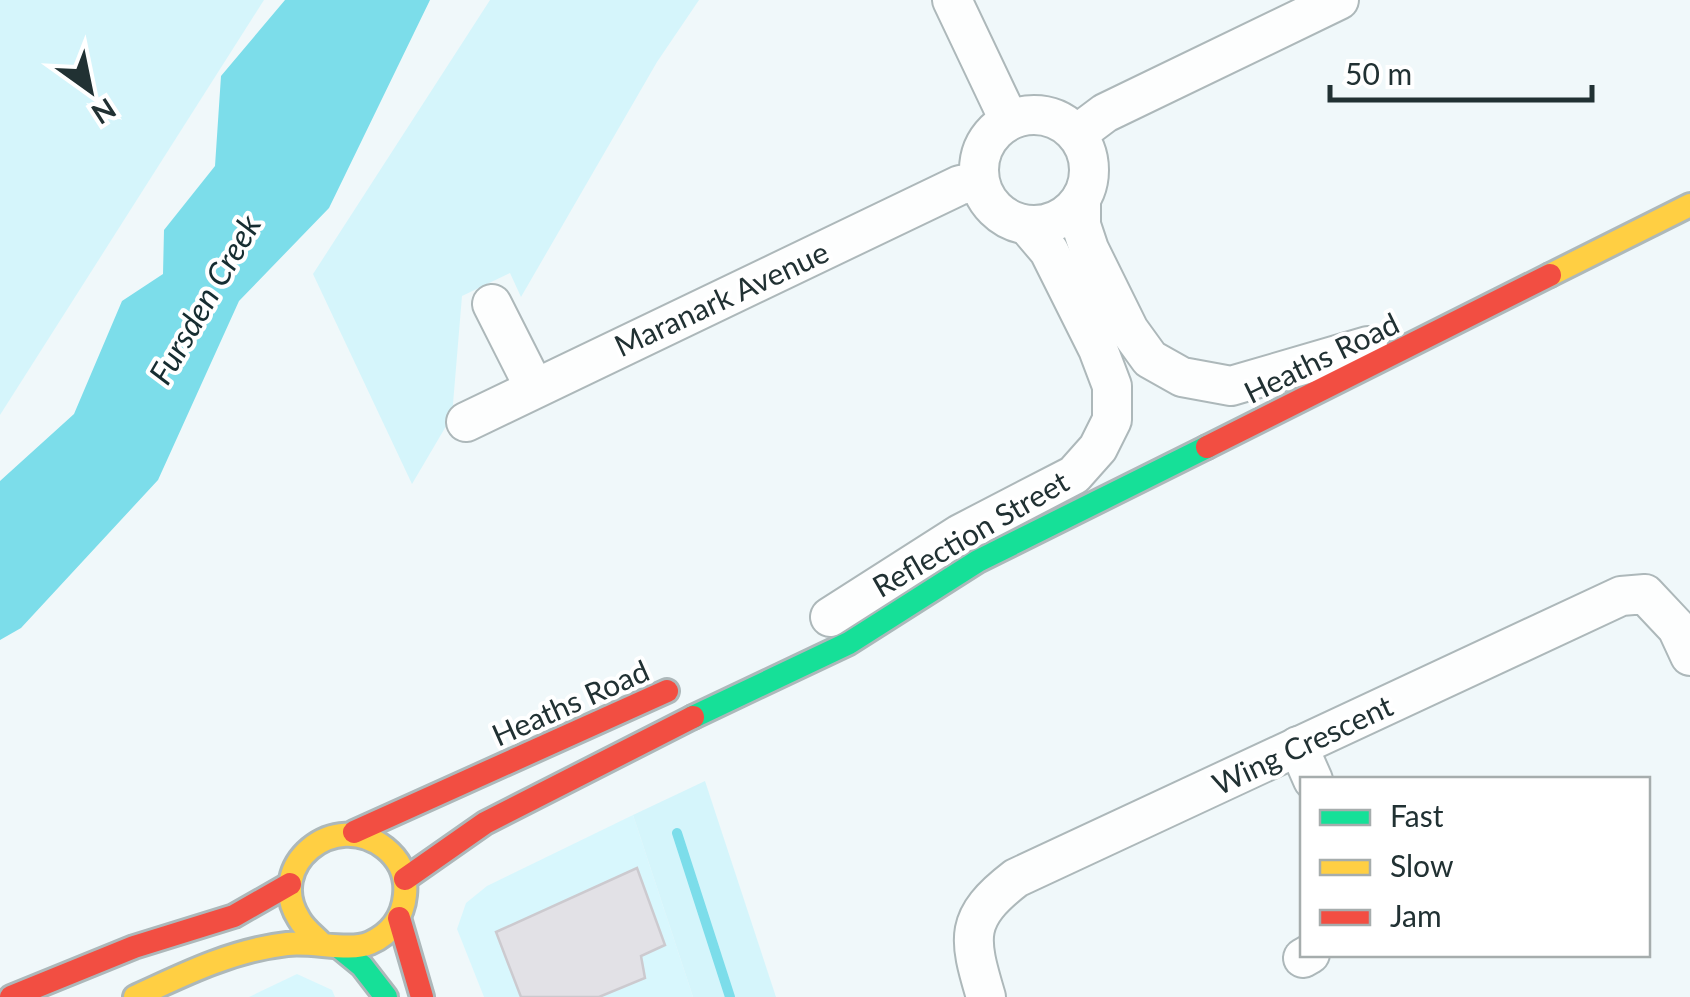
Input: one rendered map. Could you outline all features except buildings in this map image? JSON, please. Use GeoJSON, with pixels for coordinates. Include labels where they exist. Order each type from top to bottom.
{"type":"FeatureCollection","features":[{"type":"Feature","properties":{"kind":"main road","name":"Heaths Road"},"geometry":{"type":"LineString","coordinates":[[405,879],[485,823],[638,743],[849,643],[978,562],[1690,205]]}},
{"type":"Feature","properties":{"kind":"main road","name":"Heaths Road"},"geometry":{"type":"LineString","coordinates":[[821,621],[978,562]]}},
{"type":"Feature","properties":{"kind":"main road","name":"Heaths Road"},"geometry":{"type":"LineString","coordinates":[[354,832],[689,681]]}},
{"type":"Feature","properties":{"kind":"main road"},"geometry":{"type":"LineString","coordinates":[[135,997],[208,965],[281,944],[330,945],[358,948],[388,932],[399,918],[405,899],[405,879],[399,862],[387,848],[372,837],[354,832],[318,840],[294,866],[290,884],[296,918],[306,932],[330,945],[362,966],[386,997]]}},
{"type":"Feature","properties":{"kind":"main road"},"geometry":{"type":"LineString","coordinates":[[12,997],[134,947],[234,916],[290,884]]}},
{"type":"Feature","properties":{"kind":"main road"},"geometry":{"type":"LineString","coordinates":[[399,918],[422,997]]}},
{"type":"Feature","properties":{"kind":"street"},"geometry":{"type":"LineString","coordinates":[[952,0],[1008,120]]}},
{"type":"Feature","properties":{"kind":"street"},"geometry":{"type":"LineString","coordinates":[[1077,134],[1105,113],[1339,0]]}},
{"type":"Feature","properties":{"kind":"street"},"geometry":{"type":"LineString","coordinates":[[1081,199],[1058,220],[1027,225],[996,211],[979,182],[983,146],[1008,120],[1026,114],[1045,115],[1077,134],[1086,148],[1090,166],[1081,199],[1082,225],[1089,249],[1129,330],[1150,359],[1182,377],[1230,386],[1470,317]]}},
{"type":"Feature","properties":{"kind":"street","name":"Maranark Avenue"},"geometry":{"type":"LineString","coordinates":[[466,422],[960,185],[979,182]]}},
{"type":"Feature","properties":{"kind":"street","name":"Reflection Street"},"geometry":{"type":"LineString","coordinates":[[821,621],[960,534],[1074,475],[1098,448],[1112,420],[1112,386],[1098,348],[1049,250],[1027,225]]}},
{"type":"Feature","properties":{"kind":"street"},"geometry":{"type":"LineString","coordinates":[[492,304],[534,387]]}},
{"type":"Feature","properties":{"kind":"street","name":"Wing Crescent"},"geometry":{"type":"LineString","coordinates":[[986,997],[974,946],[974,920],[1016,878],[1305,763],[1621,596],[1644,594],[1654,602],[1677,628],[1690,656]]}},
{"type":"Feature","properties":{"kind":"shaded area"},"geometry":{"type":"Polygon","coordinates":[[[0,0],[264,0],[0,415],[0,0]]]}},
{"type":"Feature","properties":{"kind":"shaded area"},"geometry":{"type":"Polygon","coordinates":[[[490,0],[699,0],[657,62],[521,297],[510,273],[462,296],[452,416],[412,484],[313,274],[490,0]]]}},
{"type":"Feature","properties":{"kind":"shaded area"},"geometry":{"type":"Polygon","coordinates":[[[705,781],[776,997],[693,997],[633,815],[705,781]]]}},
{"type":"Feature","properties":{"kind":"shaded area"},"geometry":{"type":"Polygon","coordinates":[[[633,815],[693,997],[484,997],[457,929],[466,903],[487,886],[633,815]]]}},
{"type":"Feature","properties":{"kind":"shaded area"},"geometry":{"type":"Polygon","coordinates":[[[297,974],[332,990],[335,997],[249,997],[297,974]]]}},
{"type":"Feature","properties":{"kind":"water","name":"Fursden Creek"},"geometry":{"type":"Polygon","coordinates":[[[285,0],[430,0],[329,208],[239,301],[158,480],[21,628],[0,640],[0,481],[74,414],[122,301],[163,274],[164,230],[215,166],[221,76],[285,0]]]}},
{"type":"Feature","properties":{"kind":"waterway"},"geometry":{"type":"LineString","coordinates":[[677,833],[730,997]]}},
{"type":"Feature","properties":{"kind":"traffic: fast"},"geometry":{"type":"LineString","coordinates":[[693,717],[849,643],[978,561],[1207,447]]}},
{"type":"Feature","properties":{"kind":"traffic: fast"},"geometry":{"type":"LineString","coordinates":[[340,948],[362,966],[386,997]]}},
{"type":"Feature","properties":{"kind":"traffic: slow"},"geometry":{"type":"LineString","coordinates":[[1550,275],[1690,205]]}},
{"type":"Feature","properties":{"kind":"traffic: slow"},"geometry":{"type":"LineString","coordinates":[[135,997],[209,964],[267,947],[297,943],[352,947],[377,939],[398,917],[405,895],[401,869],[385,848],[365,837],[345,835],[326,839],[298,863],[291,880],[291,899],[301,922],[320,942]]}},
{"type":"Feature","properties":{"kind":"traffic: jam"},"geometry":{"type":"LineString","coordinates":[[1207,447],[1550,275]]}},
{"type":"Feature","properties":{"kind":"traffic: jam"},"geometry":{"type":"LineString","coordinates":[[354,832],[667,691]]}},
{"type":"Feature","properties":{"kind":"traffic: jam"},"geometry":{"type":"LineString","coordinates":[[405,879],[485,823],[693,717]]}},
{"type":"Feature","properties":{"kind":"traffic: jam"},"geometry":{"type":"LineString","coordinates":[[11,997],[134,947],[234,916],[290,884]]}},
{"type":"Feature","properties":{"kind":"traffic: jam"},"geometry":{"type":"LineString","coordinates":[[399,918],[422,997]]}}]}
